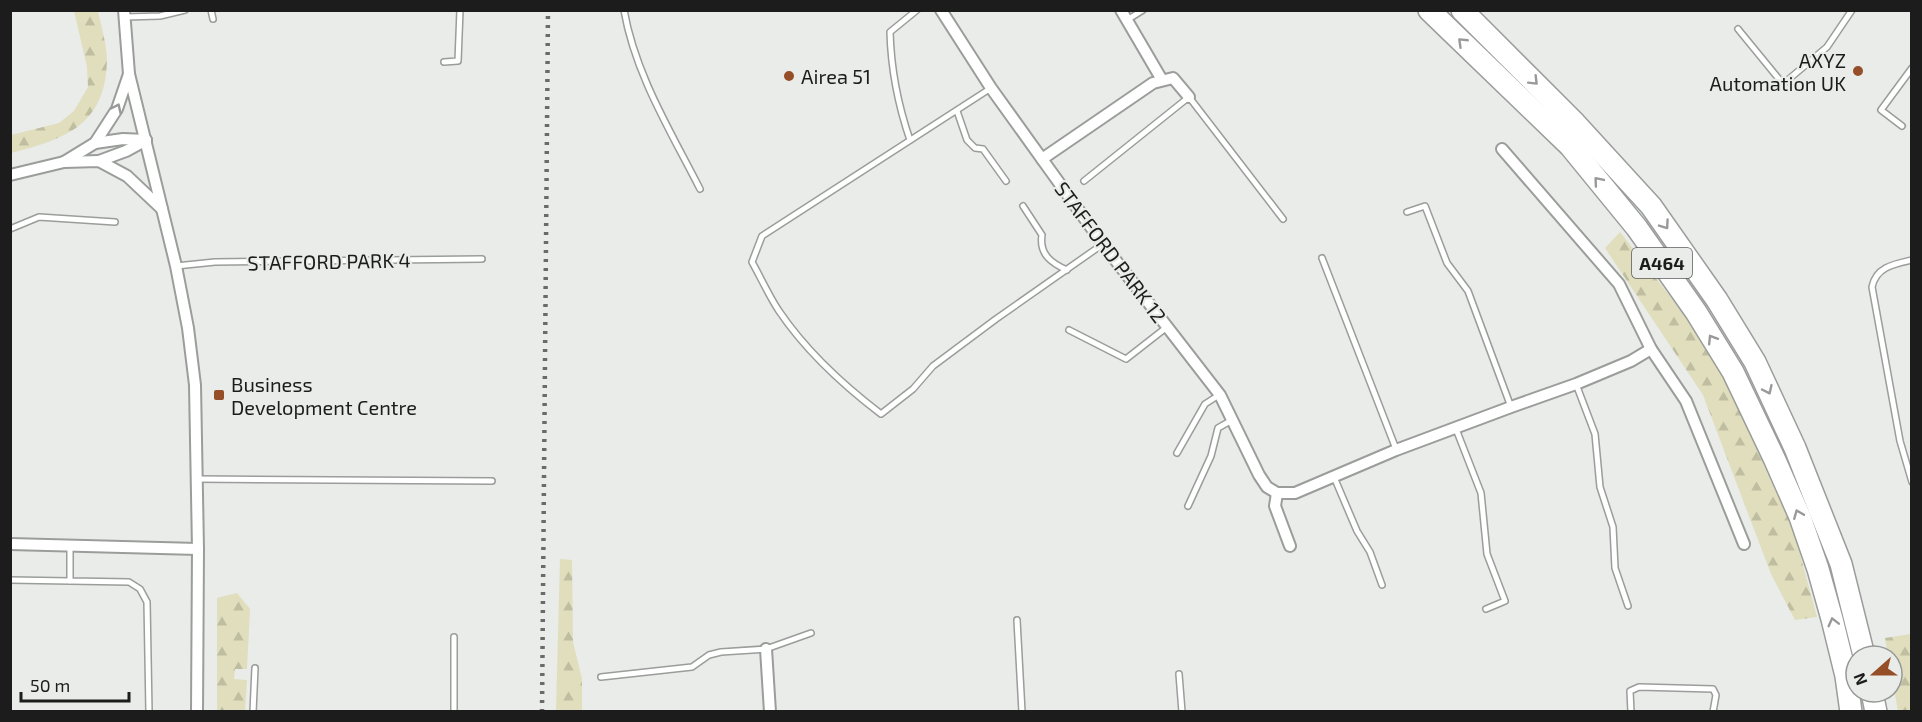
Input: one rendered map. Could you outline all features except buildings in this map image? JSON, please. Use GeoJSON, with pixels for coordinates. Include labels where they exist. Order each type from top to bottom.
{"type":"FeatureCollection","features":[{"type":"Feature","properties":{"kind":"highway","name":"A464"},"geometry":{"type":"LineString","coordinates":[[1428,10],[1570,147],[1637,228],[1696,312],[1733,372],[1796,507],[1818,569],[1846,676],[1851,711]]}},
{"type":"Feature","properties":{"kind":"highway","name":"A464"},"geometry":{"type":"LineString","coordinates":[[1462,10],[1575,123],[1651,206],[1717,300],[1760,373],[1795,448],[1840,564],[1861,644]]}},
{"type":"Feature","properties":{"kind":"street","name":"STAFFORD PARK 12"},"geometry":{"type":"LineString","coordinates":[[941,10],[991,88],[1103,244],[1220,395],[1258,475],[1267,487],[1276,493]]}},
{"type":"Feature","properties":{"kind":"street"},"geometry":{"type":"LineString","coordinates":[[124,14],[129,74],[176,266],[188,328],[195,385],[198,549],[196,711]]}},
{"type":"Feature","properties":{"kind":"street"},"geometry":{"type":"LineString","coordinates":[[1124,15],[1162,80]]}},
{"type":"Feature","properties":{"kind":"street"},"geometry":{"type":"LineString","coordinates":[[95,143],[117,109],[129,74]]}},
{"type":"Feature","properties":{"kind":"street"},"geometry":{"type":"LineString","coordinates":[[1042,159],[1153,83],[1173,78],[1189,97]]}},
{"type":"Feature","properties":{"kind":"street"},"geometry":{"type":"LineString","coordinates":[[64,162],[95,143],[123,139],[146,140]]}},
{"type":"Feature","properties":{"kind":"street"},"geometry":{"type":"LineString","coordinates":[[10,175],[64,162],[99,162],[146,140]]}},
{"type":"Feature","properties":{"kind":"street"},"geometry":{"type":"LineString","coordinates":[[1502,150],[1619,284],[1651,349],[1686,401],[1744,544]]}},
{"type":"Feature","properties":{"kind":"street"},"geometry":{"type":"LineString","coordinates":[[99,162],[127,176],[163,210]]}},
{"type":"Feature","properties":{"kind":"street"},"geometry":{"type":"LineString","coordinates":[[1290,546],[1275,506],[1276,493],[1296,493],[1396,450],[1576,384],[1631,361],[1651,349]]}},
{"type":"Feature","properties":{"kind":"street"},"geometry":{"type":"LineString","coordinates":[[10,544],[198,549]]}},
{"type":"Feature","properties":{"kind":"street"},"geometry":{"type":"LineString","coordinates":[[766,649],[770,711]]}},
{"type":"Feature","properties":{"kind":"lane"},"geometry":{"type":"LineString","coordinates":[[124,14],[160,16],[185,10]]}},
{"type":"Feature","properties":{"kind":"lane"},"geometry":{"type":"LineString","coordinates":[[211,10],[213,19]]}},
{"type":"Feature","properties":{"kind":"lane"},"geometry":{"type":"LineString","coordinates":[[444,62],[458,61],[460,10]]}},
{"type":"Feature","properties":{"kind":"lane"},"geometry":{"type":"LineString","coordinates":[[624,10],[628,35],[653,97],[700,189]]}},
{"type":"Feature","properties":{"kind":"lane"},"geometry":{"type":"LineString","coordinates":[[910,140],[898,101],[890,56],[890,32],[917,10]]}},
{"type":"Feature","properties":{"kind":"lane"},"geometry":{"type":"LineString","coordinates":[[1124,15],[1143,10]]}},
{"type":"Feature","properties":{"kind":"lane"},"geometry":{"type":"LineString","coordinates":[[1738,29],[1783,84],[1827,47],[1852,10]]}},
{"type":"Feature","properties":{"kind":"lane"},"geometry":{"type":"LineString","coordinates":[[1902,126],[1881,110],[1911,68]]}},
{"type":"Feature","properties":{"kind":"lane"},"geometry":{"type":"LineString","coordinates":[[991,88],[762,236],[752,262],[779,311],[811,352],[860,398],[881,414],[913,390],[933,366],[1103,244]]}},
{"type":"Feature","properties":{"kind":"lane"},"geometry":{"type":"LineString","coordinates":[[1084,181],[1189,97],[1283,219]]}},
{"type":"Feature","properties":{"kind":"lane"},"geometry":{"type":"LineString","coordinates":[[957,111],[967,140],[975,148],[983,149],[1006,181]]}},
{"type":"Feature","properties":{"kind":"lane"},"geometry":{"type":"LineString","coordinates":[[1023,206],[1042,235],[1041,244],[1048,259],[1067,270]]}},
{"type":"Feature","properties":{"kind":"lane"},"geometry":{"type":"LineString","coordinates":[[1407,212],[1425,206],[1447,263],[1468,291],[1511,406]]}},
{"type":"Feature","properties":{"kind":"lane"},"geometry":{"type":"LineString","coordinates":[[10,229],[39,218],[115,222]]}},
{"type":"Feature","properties":{"kind":"lane"},"geometry":{"type":"LineString","coordinates":[[1322,258],[1396,450]]}},
{"type":"Feature","properties":{"kind":"lane","name":"STAFFORD PARK 4"},"geometry":{"type":"LineString","coordinates":[[176,266],[235,262],[482,259]]}},
{"type":"Feature","properties":{"kind":"lane"},"geometry":{"type":"LineString","coordinates":[[1911,260],[1895,263],[1878,272],[1873,279],[1872,287],[1900,441],[1911,483]]}},
{"type":"Feature","properties":{"kind":"lane"},"geometry":{"type":"LineString","coordinates":[[1069,330],[1126,359],[1168,326]]}},
{"type":"Feature","properties":{"kind":"lane"},"geometry":{"type":"LineString","coordinates":[[1576,384],[1595,434],[1600,487],[1613,527],[1615,568],[1628,606]]}},
{"type":"Feature","properties":{"kind":"lane"},"geometry":{"type":"LineString","coordinates":[[1177,453],[1206,404],[1220,395]]}},
{"type":"Feature","properties":{"kind":"lane"},"geometry":{"type":"LineString","coordinates":[[1188,506],[1210,456],[1218,428],[1232,420]]}},
{"type":"Feature","properties":{"kind":"lane"},"geometry":{"type":"LineString","coordinates":[[1456,429],[1481,493],[1487,554],[1505,601],[1486,609]]}},
{"type":"Feature","properties":{"kind":"lane"},"geometry":{"type":"LineString","coordinates":[[1334,476],[1358,531],[1370,552],[1382,585]]}},
{"type":"Feature","properties":{"kind":"lane"},"geometry":{"type":"LineString","coordinates":[[197,478],[492,481]]}},
{"type":"Feature","properties":{"kind":"lane"},"geometry":{"type":"LineString","coordinates":[[70,545],[70,581]]}},
{"type":"Feature","properties":{"kind":"lane"},"geometry":{"type":"LineString","coordinates":[[10,580],[129,582],[140,589],[147,602],[149,711]]}},
{"type":"Feature","properties":{"kind":"lane"},"geometry":{"type":"LineString","coordinates":[[1017,620],[1022,711]]}},
{"type":"Feature","properties":{"kind":"lane"},"geometry":{"type":"LineString","coordinates":[[601,677],[692,667],[709,655],[766,649],[811,633]]}},
{"type":"Feature","properties":{"kind":"lane"},"geometry":{"type":"LineString","coordinates":[[454,637],[454,711]]}},
{"type":"Feature","properties":{"kind":"lane"},"geometry":{"type":"LineString","coordinates":[[253,711],[255,668]]}},
{"type":"Feature","properties":{"kind":"lane"},"geometry":{"type":"LineString","coordinates":[[1179,674],[1182,711]]}},
{"type":"Feature","properties":{"kind":"lane"},"geometry":{"type":"LineString","coordinates":[[1630,711],[1630,691],[1639,687],[1713,689],[1716,696],[1713,711]]}},
{"type":"Feature","properties":{"kind":"green space"},"geometry":{"type":"Polygon","coordinates":[[[74,11],[98,11],[107,61],[105,83],[99,100],[90,115],[65,135],[11,153],[11,135],[59,123],[74,111],[88,87],[87,67],[74,11]]]}},
{"type":"Feature","properties":{"kind":"green space"},"geometry":{"type":"Polygon","coordinates":[[[1620,232],[1700,335],[1745,415],[1794,532],[1817,617],[1795,620],[1771,574],[1703,395],[1605,248],[1620,232]]]}},
{"type":"Feature","properties":{"kind":"green space"},"geometry":{"type":"Polygon","coordinates":[[[560,559],[572,560],[573,642],[582,679],[582,711],[556,711],[560,559]]]}},
{"type":"Feature","properties":{"kind":"green space"},"geometry":{"type":"Polygon","coordinates":[[[237,593],[250,609],[247,669],[235,669],[234,679],[247,680],[245,711],[217,711],[217,598],[237,593]]]}},
{"type":"Feature","properties":{"kind":"green space"},"geometry":{"type":"Polygon","coordinates":[[[1911,634],[1911,711],[1898,711],[1897,704],[1904,704],[1904,644],[1886,644],[1885,638],[1911,634]]]}},
{"type":"Feature","properties":{"kind":"railway"},"geometry":{"type":"LineString","coordinates":[[542,712],[548,10]]}},
{"type":"Feature","properties":{"kind":"place","name":"AXYZ Automation UK"},"geometry":{"type":"Point","coordinates":[1858,71]}},
{"type":"Feature","properties":{"kind":"place","name":"Airea 51"},"geometry":{"type":"Point","coordinates":[789,76]}},
{"type":"Feature","properties":{"kind":"place","name":"Business Development Centre"},"geometry":{"type":"Point","coordinates":[219,395]}}]}
